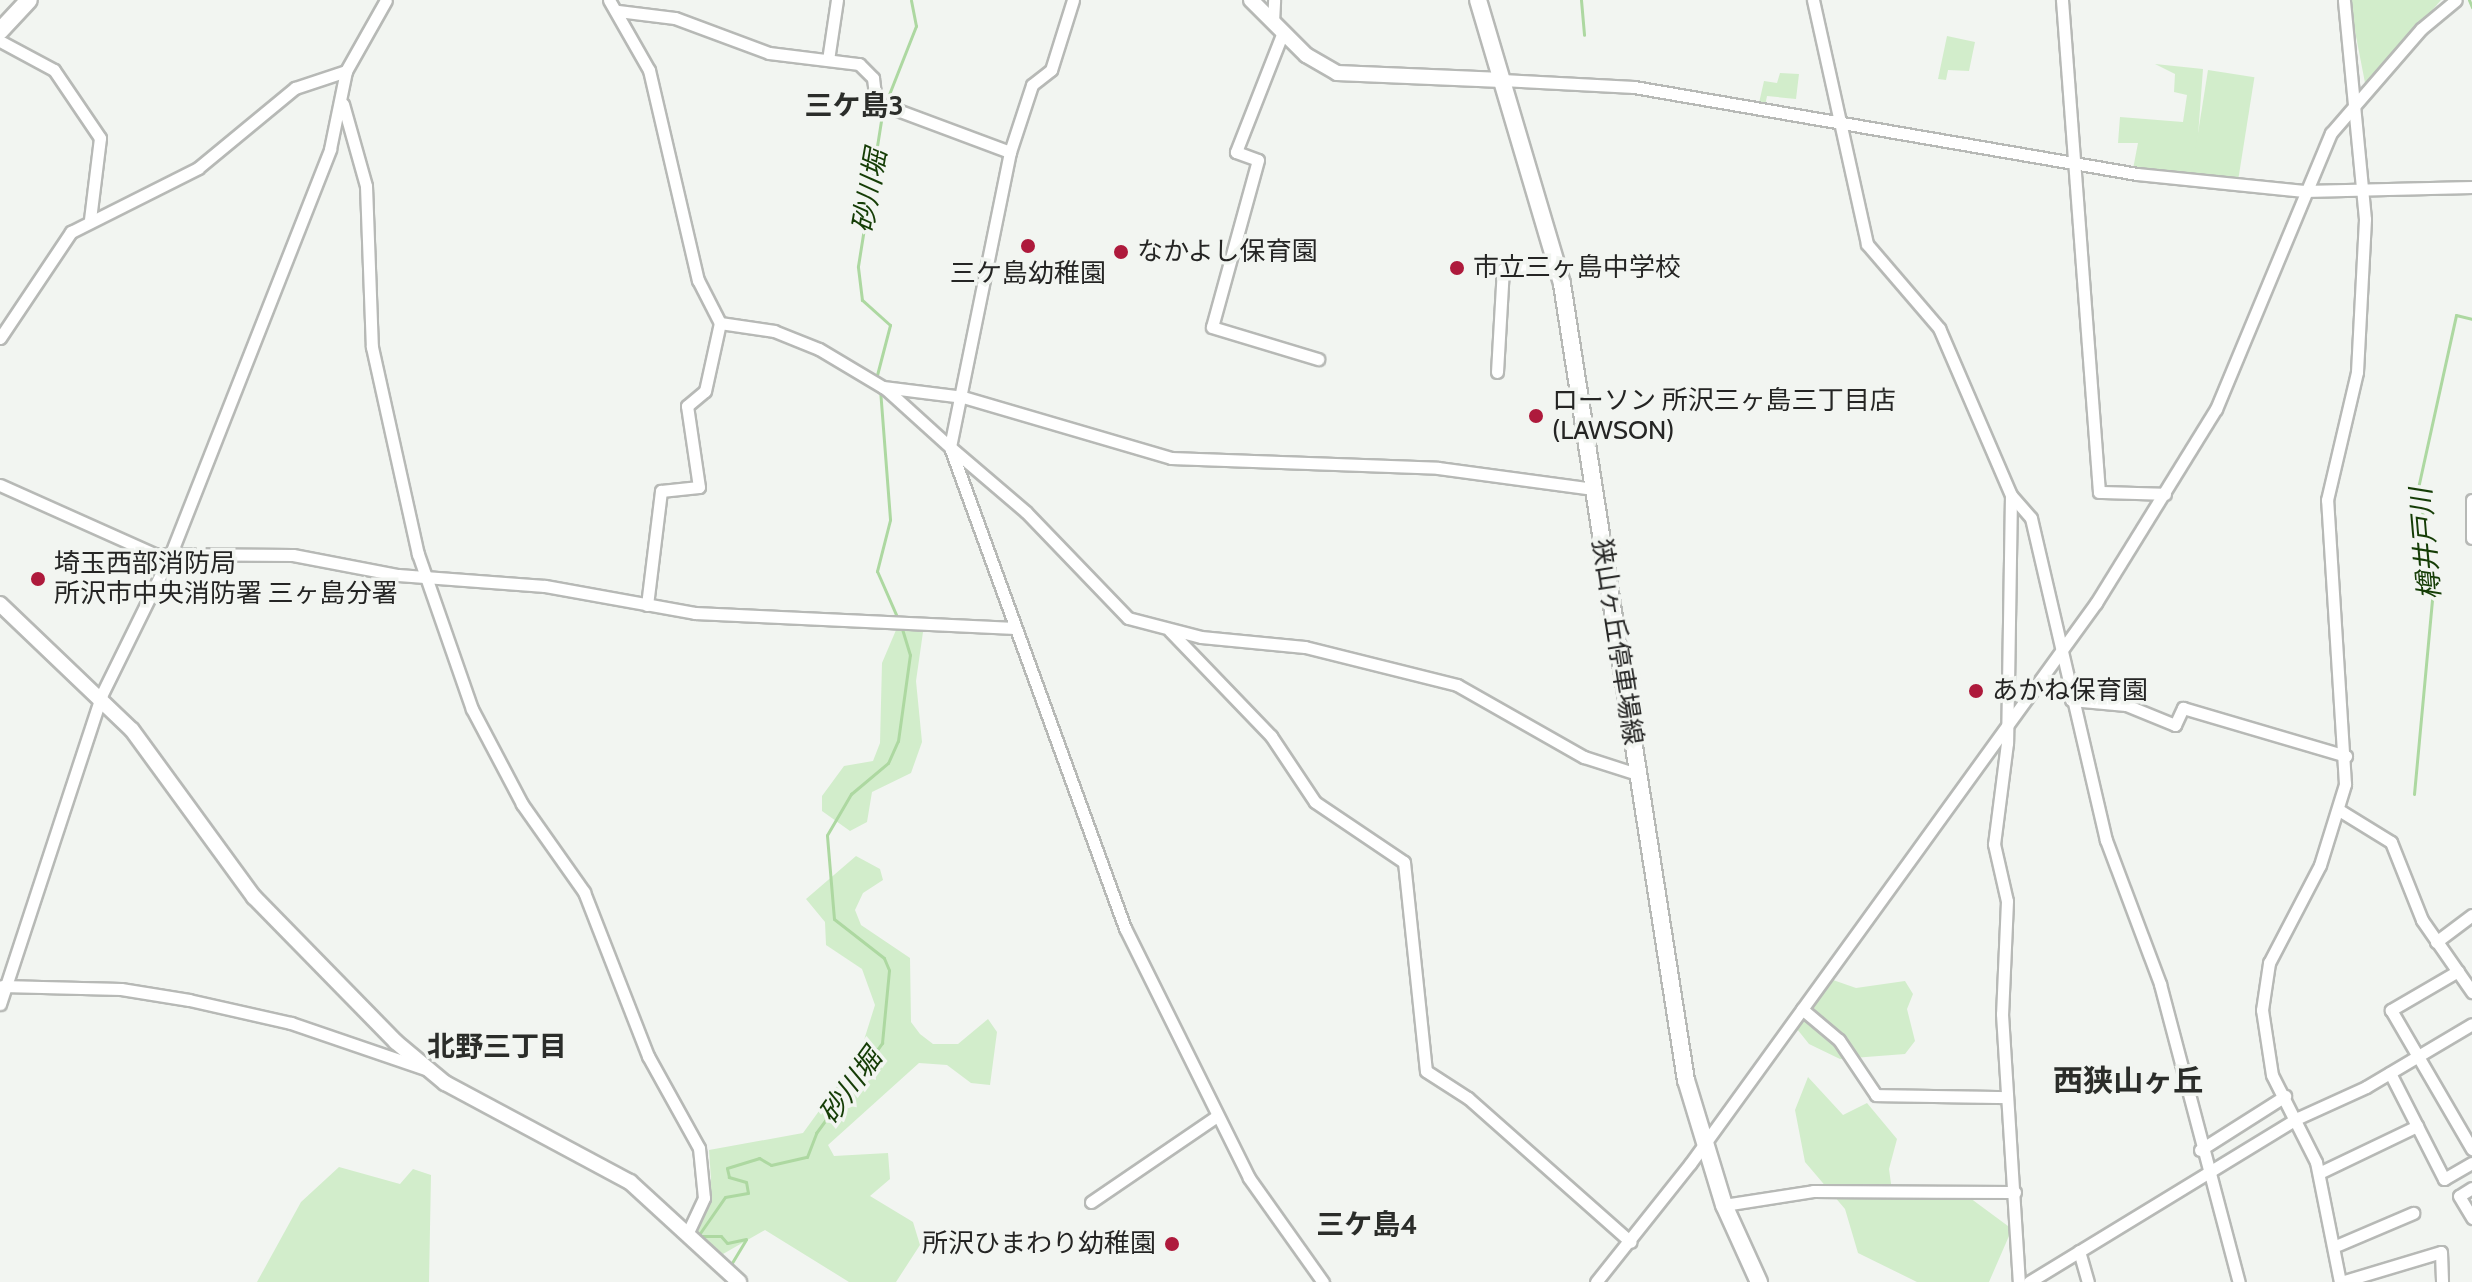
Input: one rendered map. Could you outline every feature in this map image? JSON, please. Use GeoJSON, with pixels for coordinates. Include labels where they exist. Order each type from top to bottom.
{"type":"FeatureCollection","features":[{"type":"Feature","properties":{"kind":"main road"},"geometry":{"type":"LineString","coordinates":[[0,31],[29,0]]}},
{"type":"Feature","properties":{"kind":"main road","name":"狭山ヶ丘停車場線"},"geometry":{"type":"LineString","coordinates":[[1478,0],[1558,269],[1637,774],[1704,1146],[1724,1205],[1759,1282]]}},
{"type":"Feature","properties":{"kind":"street"},"geometry":{"type":"LineString","coordinates":[[0,1004],[3,986],[101,696],[170,556],[343,104],[346,71],[386,0]]}},
{"type":"Feature","properties":{"kind":"street"},"geometry":{"type":"LineString","coordinates":[[609,0],[649,70],[698,280],[720,323],[705,391],[687,406],[699,487],[661,491],[647,605]]}},
{"type":"Feature","properties":{"kind":"street"},"geometry":{"type":"LineString","coordinates":[[828,60],[837,0]]}},
{"type":"Feature","properties":{"kind":"street"},"geometry":{"type":"LineString","coordinates":[[1073,0],[1051,70],[1032,85],[1010,152],[963,397],[950,447],[1125,928],[1249,1178],[1323,1282]]}},
{"type":"Feature","properties":{"kind":"street"},"geometry":{"type":"LineString","coordinates":[[1251,0],[1278,27],[1337,73],[1582,80],[1840,121],[2073,166],[2304,191],[2472,187]]}},
{"type":"Feature","properties":{"kind":"street"},"geometry":{"type":"LineString","coordinates":[[1274,0],[1278,27],[1236,152],[1258,160],[1212,327],[1318,359]]}},
{"type":"Feature","properties":{"kind":"street"},"geometry":{"type":"LineString","coordinates":[[1813,0],[1867,244],[1946,340],[2011,495],[2031,518],[2059,655],[2106,840],[2160,984],[2200,1150],[2239,1282]]}},
{"type":"Feature","properties":{"kind":"street"},"geometry":{"type":"LineString","coordinates":[[2062,0],[2099,492],[2165,494]]}},
{"type":"Feature","properties":{"kind":"street"},"geometry":{"type":"LineString","coordinates":[[2344,0],[2360,102],[2359,355],[2327,500],[2346,756],[2339,810],[2264,984],[2264,1044],[2319,1173],[2338,1245],[2341,1282],[2441,1252],[2442,1282]]}},
{"type":"Feature","properties":{"kind":"street"},"geometry":{"type":"LineString","coordinates":[[1596,1282],[1631,1242],[1704,1146],[2008,718],[2059,655],[2165,494],[2233,372],[2304,191],[2331,133],[2421,29],[2456,0]]}},
{"type":"Feature","properties":{"kind":"street"},"geometry":{"type":"LineString","coordinates":[[618,11],[675,18],[750,49],[869,69],[876,102],[1010,152]]}},
{"type":"Feature","properties":{"kind":"street"},"geometry":{"type":"LineString","coordinates":[[0,41],[54,70],[100,138],[90,219]]}},
{"type":"Feature","properties":{"kind":"street"},"geometry":{"type":"LineString","coordinates":[[0,338],[55,250],[90,219],[198,168],[295,88],[346,71]]}},
{"type":"Feature","properties":{"kind":"street"},"geometry":{"type":"LineString","coordinates":[[343,104],[366,186],[372,347],[426,577],[443,610],[472,709],[522,804],[584,892],[648,1056],[699,1148],[704,1198],[688,1233]]}},
{"type":"Feature","properties":{"kind":"street"},"geometry":{"type":"LineString","coordinates":[[1497,372],[1503,269],[1558,269]]}},
{"type":"Feature","properties":{"kind":"street"},"geometry":{"type":"LineString","coordinates":[[720,323],[797,338],[883,387],[1026,512],[1116,610],[1170,631],[1305,647],[1457,685],[1584,757],[1637,774]]}},
{"type":"Feature","properties":{"kind":"street"},"geometry":{"type":"LineString","coordinates":[[883,387],[963,397],[1171,458],[1438,468],[1594,489]]}},
{"type":"Feature","properties":{"kind":"street"},"geometry":{"type":"LineString","coordinates":[[0,485],[170,556],[293,555],[426,577],[647,605],[796,619],[888,617],[1015,628]]}},
{"type":"Feature","properties":{"kind":"street"},"geometry":{"type":"LineString","coordinates":[[2011,495],[2008,718],[1994,844],[2007,901],[2000,931],[2019,1282]]}},
{"type":"Feature","properties":{"kind":"street"},"geometry":{"type":"LineString","coordinates":[[2472,500],[2472,538]]}},
{"type":"Feature","properties":{"kind":"street"},"geometry":{"type":"LineString","coordinates":[[0,604],[101,696],[153,755],[254,897],[426,1069]]}},
{"type":"Feature","properties":{"kind":"street"},"geometry":{"type":"LineString","coordinates":[[1170,631],[1271,736],[1315,802],[1404,862],[1426,1071],[1468,1098],[1631,1242]]}},
{"type":"Feature","properties":{"kind":"street"},"geometry":{"type":"LineString","coordinates":[[2071,700],[2126,705],[2175,725],[2183,708],[2346,756]]}},
{"type":"Feature","properties":{"kind":"street"},"geometry":{"type":"LineString","coordinates":[[2339,810],[2391,842],[2436,942],[2472,992]]}},
{"type":"Feature","properties":{"kind":"street"},"geometry":{"type":"LineString","coordinates":[[2436,942],[2472,915]]}},
{"type":"Feature","properties":{"kind":"street"},"geometry":{"type":"LineString","coordinates":[[2458,971],[2391,1010],[2421,1056],[2472,1149]]}},
{"type":"Feature","properties":{"kind":"street"},"geometry":{"type":"LineString","coordinates":[[3,986],[121,989],[189,1000],[291,1023],[426,1069],[609,1168],[688,1233],[732,1275]]}},
{"type":"Feature","properties":{"kind":"street"},"geometry":{"type":"LineString","coordinates":[[1802,1009],[1839,1040],[1876,1095],[2007,1097]]}},
{"type":"Feature","properties":{"kind":"street"},"geometry":{"type":"LineString","coordinates":[[2029,1282],[2298,1118],[2390,1073],[2472,1024]]}},
{"type":"Feature","properties":{"kind":"street"},"geometry":{"type":"LineString","coordinates":[[2390,1073],[2444,1179],[2472,1163]]}},
{"type":"Feature","properties":{"kind":"street"},"geometry":{"type":"LineString","coordinates":[[2200,1150],[2285,1096]]}},
{"type":"Feature","properties":{"kind":"street"},"geometry":{"type":"LineString","coordinates":[[1091,1202],[1217,1116]]}},
{"type":"Feature","properties":{"kind":"street"},"geometry":{"type":"LineString","coordinates":[[2319,1173],[2417,1126]]}},
{"type":"Feature","properties":{"kind":"street"},"geometry":{"type":"LineString","coordinates":[[2472,1188],[2459,1196],[2472,1218]]}},
{"type":"Feature","properties":{"kind":"street"},"geometry":{"type":"LineString","coordinates":[[1724,1205],[1813,1191],[2015,1192]]}},
{"type":"Feature","properties":{"kind":"street"},"geometry":{"type":"LineString","coordinates":[[2338,1245],[2413,1213]]}},
{"type":"Feature","properties":{"kind":"street"},"geometry":{"type":"LineString","coordinates":[[2079,1251],[2088,1282]]}},
{"type":"Feature","properties":{"kind":"green space"},"geometry":{"type":"Polygon","coordinates":[[[2349,0],[2441,0],[2366,88],[2349,0]]]}},
{"type":"Feature","properties":{"kind":"green space"},"geometry":{"type":"Polygon","coordinates":[[[1947,36],[1975,42],[1969,71],[1948,70],[1946,80],[1938,79],[1947,36]]]}},
{"type":"Feature","properties":{"kind":"green space"},"geometry":{"type":"Polygon","coordinates":[[[2155,64],[2203,69],[2195,176],[2133,169],[2138,143],[2118,143],[2120,117],[2183,122],[2187,95],[2174,92],[2175,74],[2155,64]]]}},
{"type":"Feature","properties":{"kind":"green space"},"geometry":{"type":"Polygon","coordinates":[[[2208,70],[2254,77],[2238,183],[2191,176],[2208,70]]]}},
{"type":"Feature","properties":{"kind":"green space"},"geometry":{"type":"Polygon","coordinates":[[[1780,73],[1799,74],[1796,99],[1767,96],[1765,106],[1759,103],[1764,81],[1777,83],[1780,73]]]}},
{"type":"Feature","properties":{"kind":"green space"},"geometry":{"type":"Polygon","coordinates":[[[899,623],[923,632],[916,681],[922,742],[911,773],[872,792],[867,822],[850,831],[822,811],[822,796],[844,766],[873,761],[880,743],[882,663],[899,623]]]}},
{"type":"Feature","properties":{"kind":"green space"},"geometry":{"type":"Polygon","coordinates":[[[856,856],[880,869],[883,880],[863,893],[855,910],[861,925],[910,958],[911,1022],[920,1034],[933,1044],[958,1044],[988,1019],[997,1032],[990,1085],[971,1083],[947,1065],[919,1063],[828,1145],[834,1156],[888,1153],[890,1179],[870,1196],[913,1222],[920,1245],[896,1282],[849,1282],[765,1230],[723,1254],[696,1233],[711,1179],[709,1150],[803,1133],[859,1056],[875,1005],[862,969],[826,945],[825,922],[806,899],[856,856]]]}},
{"type":"Feature","properties":{"kind":"green space"},"geometry":{"type":"Polygon","coordinates":[[[1833,980],[1856,988],[1905,981],[1913,994],[1907,1009],[1915,1041],[1905,1054],[1840,1059],[1809,1044],[1797,1029],[1833,980]]]}},
{"type":"Feature","properties":{"kind":"green space"},"geometry":{"type":"Polygon","coordinates":[[[1808,1077],[1843,1115],[1867,1103],[1897,1139],[1889,1169],[1893,1198],[1966,1195],[2012,1229],[1989,1282],[1917,1282],[1858,1253],[1845,1209],[1805,1162],[1795,1110],[1808,1077]]]}},
{"type":"Feature","properties":{"kind":"green space"},"geometry":{"type":"Polygon","coordinates":[[[339,1167],[400,1184],[413,1169],[431,1175],[429,1282],[257,1282],[301,1202],[339,1167]]]}},
{"type":"Feature","properties":{"kind":"waterway","name":"砂川堀"},"geometry":{"type":"LineString","coordinates":[[886,102],[916,26],[911,0]]}},
{"type":"Feature","properties":{"kind":"waterway"},"geometry":{"type":"LineString","coordinates":[[1581,0],[1584,35]]}},
{"type":"Feature","properties":{"kind":"waterway","name":"樽井戸川"},"geometry":{"type":"LineString","coordinates":[[2469,0],[2472,7]]}},
{"type":"Feature","properties":{"kind":"waterway","name":"砂川堀"},"geometry":{"type":"LineString","coordinates":[[877,375],[890,325],[862,300],[858,266],[883,109]]}},
{"type":"Feature","properties":{"kind":"waterway","name":"樽井戸川"},"geometry":{"type":"LineString","coordinates":[[2414,794],[2434,579],[2418,488],[2456,315],[2472,319]]}},
{"type":"Feature","properties":{"kind":"waterway","name":"砂川堀"},"geometry":{"type":"LineString","coordinates":[[880,389],[890,520],[877,571],[898,619]]}},
{"type":"Feature","properties":{"kind":"waterway","name":"砂川堀"},"geometry":{"type":"LineString","coordinates":[[730,1266],[746,1239],[727,1243],[721,1236],[698,1236],[725,1197],[748,1193],[746,1182],[729,1177],[727,1168],[759,1158],[771,1165],[807,1157],[816,1133],[882,1043],[889,970],[884,958],[834,919],[827,835],[851,794],[888,763],[898,741],[910,655],[901,626]]}},
{"type":"Feature","properties":{"kind":"place","name":"三ケ島幼稚園"},"geometry":{"type":"Point","coordinates":[1028,246]}},
{"type":"Feature","properties":{"kind":"place","name":"なかよし保育園"},"geometry":{"type":"Point","coordinates":[1121,252]}},
{"type":"Feature","properties":{"kind":"place","name":"市立三ヶ島中学校"},"geometry":{"type":"Point","coordinates":[1457,268]}},
{"type":"Feature","properties":{"kind":"place","name":"ローソン 所沢三ヶ島三丁目店 (LAWSON)"},"geometry":{"type":"Point","coordinates":[1536,416]}},
{"type":"Feature","properties":{"kind":"place","name":"埼玉西部消防局 所沢市中央消防署 三ヶ島分署"},"geometry":{"type":"Point","coordinates":[38,579]}},
{"type":"Feature","properties":{"kind":"place","name":"あかね保育園"},"geometry":{"type":"Point","coordinates":[1976,691]}},
{"type":"Feature","properties":{"kind":"place","name":"所沢ひまわり幼稚園"},"geometry":{"type":"Point","coordinates":[1172,1244]}},
{"type":"Feature","properties":{"kind":"district","name":"三ケ島3"},"geometry":{"type":"Point","coordinates":[854,105]}},
{"type":"Feature","properties":{"kind":"district","name":"北野三丁目"},"geometry":{"type":"Point","coordinates":[497,1046]}},
{"type":"Feature","properties":{"kind":"district","name":"西狭山ヶ丘"},"geometry":{"type":"Point","coordinates":[2128,1081]}},
{"type":"Feature","properties":{"kind":"district","name":"三ケ島4"},"geometry":{"type":"Point","coordinates":[1367,1224]}}]}
